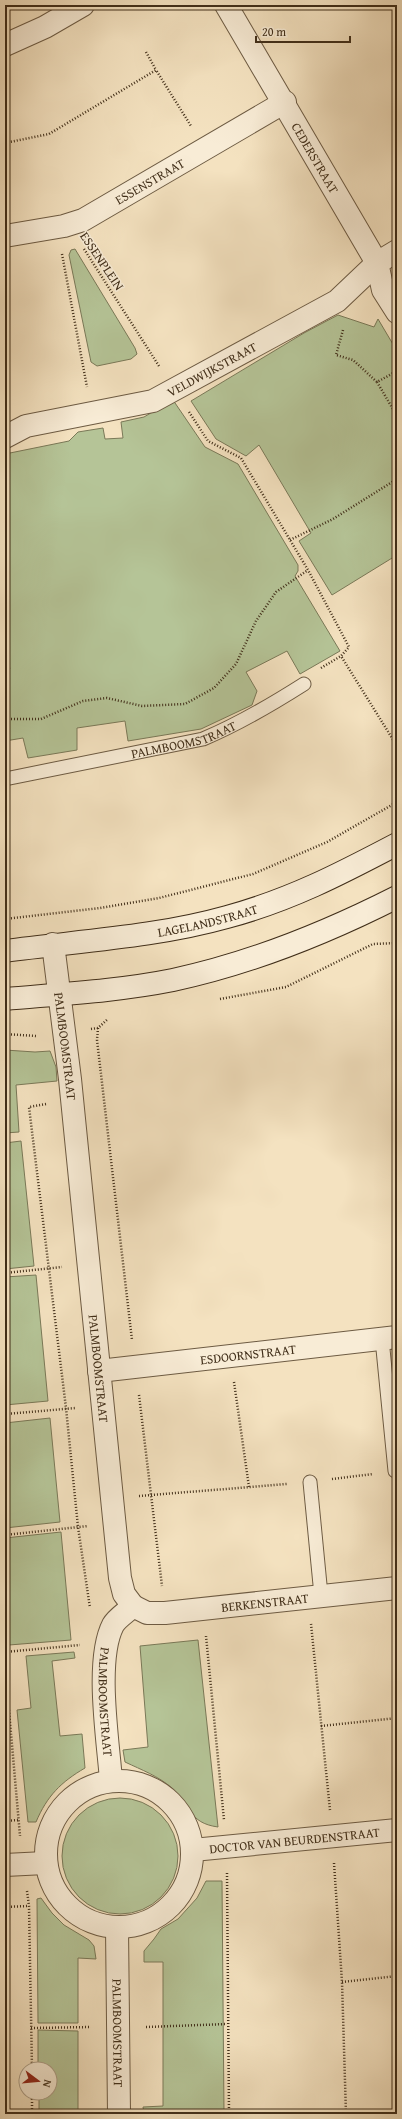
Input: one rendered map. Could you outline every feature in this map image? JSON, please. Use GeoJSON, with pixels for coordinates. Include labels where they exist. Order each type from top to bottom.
{"type":"FeatureCollection","features":[{"type":"Feature","properties":{"kind":"street"},"geometry":{"type":"LineString","coordinates":[[6,43],[45,27],[83,5]]}},
{"type":"Feature","properties":{"kind":"street","name":"CEDERSTRAAT"},"geometry":{"type":"LineString","coordinates":[[226,5],[285,102],[377,263],[383,290],[397,312]]}},
{"type":"Feature","properties":{"kind":"street","name":"ESSENSTRAAT"},"geometry":{"type":"LineString","coordinates":[[5,236],[64,226],[83,220],[285,102]]}},
{"type":"Feature","properties":{"kind":"street","name":"VELDWIJKSTRAAT"},"geometry":{"type":"LineString","coordinates":[[5,437],[26,426],[153,401],[337,301],[377,263],[397,251]]}},
{"type":"Feature","properties":{"kind":"street","name":"LAGELANDSTRAAT"},"geometry":{"type":"LineString","coordinates":[[5,951],[163,930],[225,918],[311,888],[397,844]]}},
{"type":"Feature","properties":{"kind":"street"},"geometry":{"type":"LineString","coordinates":[[5,999],[110,990],[174,980],[236,963],[302,941],[345,923],[397,897]]}},
{"type":"Feature","properties":{"kind":"street","name":"PALMBOOMSTRAAT"},"geometry":{"type":"LineString","coordinates":[[53,944],[72,1101],[120,1578],[124,1594],[133,1606],[114,1624],[106,1642],[103,1666],[111,1780]]}},
{"type":"Feature","properties":{"kind":"street","name":"ESDOORNSTRAAT"},"geometry":{"type":"LineString","coordinates":[[99,1371],[390,1338]]}},
{"type":"Feature","properties":{"kind":"street","name":"BERKENSTRAAT"},"geometry":{"type":"LineString","coordinates":[[133,1606],[147,1613],[165,1613],[397,1588]]}},
{"type":"Feature","properties":{"kind":"street"},"geometry":{"type":"LineString","coordinates":[[111,1780],[140,1783],[167,1797],[185,1821],[193,1850],[190,1874],[180,1896],[163,1913],[141,1924],[117,1928],[92,1923],[70,1909],[53,1888],[45,1863],[46,1840],[54,1818],[69,1799],[88,1786],[111,1780]]}},
{"type":"Feature","properties":{"kind":"street","name":"DOCTOR VAN BEURDENSTRAAT"},"geometry":{"type":"LineString","coordinates":[[193,1850],[397,1830]]}},
{"type":"Feature","properties":{"kind":"street"},"geometry":{"type":"LineString","coordinates":[[5,1865],[45,1863]]}},
{"type":"Feature","properties":{"kind":"street","name":"PALMBOOMSTRAAT"},"geometry":{"type":"LineString","coordinates":[[117,1928],[119,2114]]}},
{"type":"Feature","properties":{"kind":"lane","name":"PALMBOOMSTRAAT"},"geometry":{"type":"LineString","coordinates":[[5,779],[203,739],[252,716],[304,684]]}},
{"type":"Feature","properties":{"kind":"lane"},"geometry":{"type":"LineString","coordinates":[[390,1338],[395,1471]]}},
{"type":"Feature","properties":{"kind":"lane"},"geometry":{"type":"LineString","coordinates":[[310,1482],[321,1595]]}},
{"type":"Feature","properties":{"kind":"path"},"geometry":{"type":"LineString","coordinates":[[146,52],[204,148]]}},
{"type":"Feature","properties":{"kind":"path"},"geometry":{"type":"LineString","coordinates":[[5,143],[49,134],[156,70]]}},
{"type":"Feature","properties":{"kind":"path","name":"ESSENPLEIN"},"geometry":{"type":"LineString","coordinates":[[64,226],[79,242],[208,441],[241,458],[308,570],[349,647],[341,656],[397,746]]}},
{"type":"Feature","properties":{"kind":"path","name":"ESSENPLEIN"},"geometry":{"type":"LineString","coordinates":[[64,226],[61,245],[92,414]]}},
{"type":"Feature","properties":{"kind":"path"},"geometry":{"type":"LineString","coordinates":[[337,301],[344,326],[336,355],[353,360],[377,382],[397,416]]}},
{"type":"Feature","properties":{"kind":"path"},"geometry":{"type":"LineString","coordinates":[[377,382],[397,371]]}},
{"type":"Feature","properties":{"kind":"path"},"geometry":{"type":"LineString","coordinates":[[290,540],[333,518],[397,479]]}},
{"type":"Feature","properties":{"kind":"path"},"geometry":{"type":"LineString","coordinates":[[5,644],[9,667],[5,719],[41,719],[83,701],[107,698],[142,706],[185,704],[214,688],[236,664],[256,621],[276,592],[308,570]]}},
{"type":"Feature","properties":{"kind":"path"},"geometry":{"type":"LineString","coordinates":[[5,919],[100,908],[159,898],[253,874],[327,842],[397,802]]}},
{"type":"Feature","properties":{"kind":"path"},"geometry":{"type":"LineString","coordinates":[[98,1028],[97,1040],[165,1613]]}},
{"type":"Feature","properties":{"kind":"path"},"geometry":{"type":"LineString","coordinates":[[72,1101],[29,1106],[66,1408],[78,1528],[93,1627],[106,1642]]}},
{"type":"Feature","properties":{"kind":"path"},"geometry":{"type":"LineString","coordinates":[[5,1274],[88,1265]]}},
{"type":"Feature","properties":{"kind":"path"},"geometry":{"type":"LineString","coordinates":[[230,1357],[249,1487]]}},
{"type":"Feature","properties":{"kind":"path"},"geometry":{"type":"LineString","coordinates":[[5,1414],[103,1405]]}},
{"type":"Feature","properties":{"kind":"path"},"geometry":{"type":"LineString","coordinates":[[112,1499],[310,1482],[395,1471]]}},
{"type":"Feature","properties":{"kind":"path"},"geometry":{"type":"LineString","coordinates":[[5,1535],[114,1524]]}},
{"type":"Feature","properties":{"kind":"path"},"geometry":{"type":"LineString","coordinates":[[5,1652],[106,1642]]}},
{"type":"Feature","properties":{"kind":"path"},"geometry":{"type":"LineString","coordinates":[[321,1726],[397,1718]]}},
{"type":"Feature","properties":{"kind":"path"},"geometry":{"type":"LineString","coordinates":[[5,1821],[19,1820]]}},
{"type":"Feature","properties":{"kind":"path"},"geometry":{"type":"LineString","coordinates":[[5,1907],[29,1906]]}},
{"type":"Feature","properties":{"kind":"path"},"geometry":{"type":"LineString","coordinates":[[342,1982],[397,1976]]}},
{"type":"Feature","properties":{"kind":"path"},"geometry":{"type":"LineString","coordinates":[[32,2101],[32,2114]]}},
{"type":"Feature","properties":{"kind":"green space"},"geometry":{"type":"Polygon","coordinates":[[[75,249],[135,348],[137,354],[131,359],[97,366],[91,362],[69,255],[71,250],[75,249]]]}},
{"type":"Feature","properties":{"kind":"green space"},"geometry":{"type":"Polygon","coordinates":[[[338,315],[374,327],[378,319],[397,351],[397,555],[332,595],[299,541],[311,533],[259,445],[246,456],[216,439],[191,401],[304,333],[338,315]]]}},
{"type":"Feature","properties":{"kind":"green space"},"geometry":{"type":"Polygon","coordinates":[[[173,400],[205,447],[238,464],[298,565],[298,571],[295,576],[340,651],[300,674],[287,651],[246,672],[257,691],[252,705],[201,729],[128,741],[125,721],[77,728],[77,750],[28,758],[23,738],[5,741],[5,454],[69,441],[78,432],[103,428],[105,439],[123,438],[121,422],[144,417],[173,400]]]}},
{"type":"Feature","properties":{"kind":"green space"},"geometry":{"type":"Polygon","coordinates":[[[5,1050],[35,1052],[50,1051],[56,1067],[57,1081],[16,1085],[19,1132],[5,1133],[5,1050]]]}},
{"type":"Feature","properties":{"kind":"green space"},"geometry":{"type":"Polygon","coordinates":[[[21,1141],[34,1266],[5,1269],[5,1143],[21,1141]]]}},
{"type":"Feature","properties":{"kind":"green space"},"geometry":{"type":"Polygon","coordinates":[[[36,1275],[48,1401],[5,1405],[5,1277],[36,1275]]]}},
{"type":"Feature","properties":{"kind":"green space"},"geometry":{"type":"Polygon","coordinates":[[[50,1418],[60,1522],[5,1528],[5,1423],[50,1418]]]}},
{"type":"Feature","properties":{"kind":"green space"},"geometry":{"type":"Polygon","coordinates":[[[61,1532],[71,1640],[9,1645],[5,1602],[5,1538],[61,1532]]]}},
{"type":"Feature","properties":{"kind":"green space"},"geometry":{"type":"Polygon","coordinates":[[[198,1640],[218,1827],[201,1822],[195,1817],[178,1794],[167,1784],[125,1762],[123,1750],[148,1747],[140,1646],[198,1640]]]}},
{"type":"Feature","properties":{"kind":"green space"},"geometry":{"type":"Polygon","coordinates":[[[74,1652],[75,1658],[52,1661],[60,1736],[82,1734],[85,1768],[56,1790],[40,1813],[36,1822],[28,1822],[17,1710],[31,1708],[26,1656],[74,1652]]]}},
{"type":"Feature","properties":{"kind":"green space"},"geometry":{"type":"Polygon","coordinates":[[[120,1798],[142,1803],[161,1815],[173,1834],[178,1856],[173,1878],[161,1897],[142,1909],[120,1914],[98,1909],[79,1897],[67,1878],[62,1856],[67,1834],[79,1815],[98,1803],[120,1798]]]}},
{"type":"Feature","properties":{"kind":"green space"},"geometry":{"type":"Polygon","coordinates":[[[206,1881],[222,1881],[224,2114],[144,2114],[143,2107],[163,2106],[163,1962],[144,1962],[144,1951],[161,1929],[178,1919],[197,1898],[206,1881]]]}},
{"type":"Feature","properties":{"kind":"green space"},"geometry":{"type":"Polygon","coordinates":[[[41,1898],[52,1913],[64,1925],[89,1940],[94,1946],[96,1959],[78,1958],[78,2023],[38,2023],[37,1899],[41,1898]]]}},
{"type":"Feature","properties":{"kind":"green space"},"geometry":{"type":"Polygon","coordinates":[[[38,2030],[78,2031],[78,2114],[39,2114],[39,2101],[58,2101],[58,2061],[38,2061],[38,2030]]]}}]}
